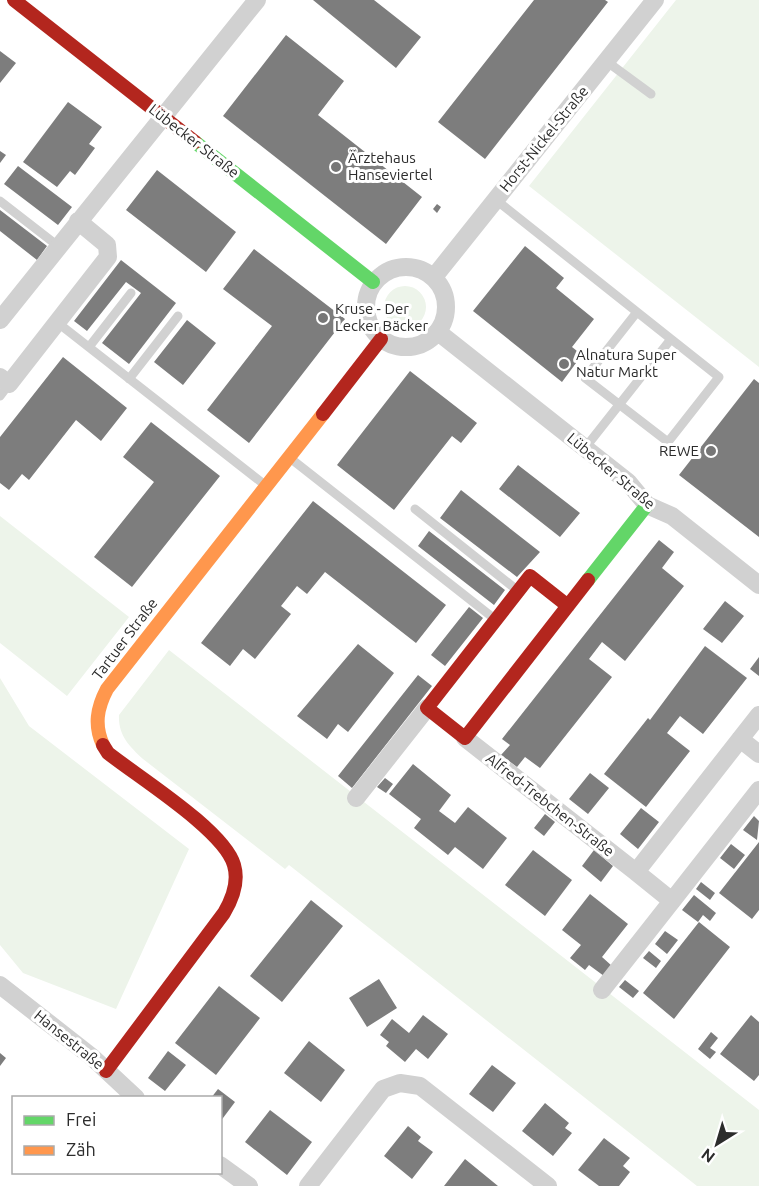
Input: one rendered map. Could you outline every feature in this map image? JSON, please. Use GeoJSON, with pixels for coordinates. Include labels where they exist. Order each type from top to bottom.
{"type":"FeatureCollection","features":[{"type":"Feature","properties":{"kind":"street","name":"Lübecker Straße"},"geometry":{"type":"LineString","coordinates":[[14,0],[373,282]]}},
{"type":"Feature","properties":{"kind":"street"},"geometry":{"type":"LineString","coordinates":[[0,320],[257,0]]}},
{"type":"Feature","properties":{"kind":"street","name":"Horst-Nickel-Straße"},"geometry":{"type":"LineString","coordinates":[[434,278],[652,1]]}},
{"type":"Feature","properties":{"kind":"street"},"geometry":{"type":"LineString","coordinates":[[3,386],[58,323],[108,257],[107,245],[78,221]]}},
{"type":"Feature","properties":{"kind":"street"},"geometry":{"type":"LineString","coordinates":[[403,266],[420,268],[434,278],[443,290],[446,304],[444,319],[438,332],[426,342],[412,347],[397,347],[381,339],[372,329],[366,314],[366,297],[373,282],[387,271],[403,266]]}},
{"type":"Feature","properties":{"kind":"street","name":"Lübecker Straße"},"geometry":{"type":"LineString","coordinates":[[438,332],[634,487],[647,505],[672,516],[759,585]]}},
{"type":"Feature","properties":{"kind":"street","name":"Tartuer Straße"},"geometry":{"type":"LineString","coordinates":[[106,1071],[224,913],[235,893],[236,878],[230,856],[210,834],[108,753],[98,734],[98,708],[106,689],[381,339]]}},
{"type":"Feature","properties":{"kind":"street"},"geometry":{"type":"LineString","coordinates":[[465,738],[647,505]]}},
{"type":"Feature","properties":{"kind":"street"},"geometry":{"type":"LineString","coordinates":[[356,798],[530,576],[568,606]]}},
{"type":"Feature","properties":{"kind":"street","name":"Alfred-Trebchen-Straße"},"geometry":{"type":"LineString","coordinates":[[427,708],[672,901]]}},
{"type":"Feature","properties":{"kind":"street"},"geometry":{"type":"LineString","coordinates":[[636,872],[759,715]]}},
{"type":"Feature","properties":{"kind":"street"},"geometry":{"type":"LineString","coordinates":[[740,739],[759,754]]}},
{"type":"Feature","properties":{"kind":"street"},"geometry":{"type":"LineString","coordinates":[[602,990],[759,790]]}},
{"type":"Feature","properties":{"kind":"street","name":"Hansestraße"},"geometry":{"type":"LineString","coordinates":[[0,985],[134,1096]]}},
{"type":"Feature","properties":{"kind":"street"},"geometry":{"type":"LineString","coordinates":[[308,1186],[383,1089],[400,1083],[420,1086],[548,1186]]}},
{"type":"Feature","properties":{"kind":"street"},"geometry":{"type":"LineString","coordinates":[[222,1166],[249,1186]]}},
{"type":"Feature","properties":{"kind":"lane"},"geometry":{"type":"LineString","coordinates":[[606,61],[651,94]]}},
{"type":"Feature","properties":{"kind":"lane"},"geometry":{"type":"LineString","coordinates":[[496,200],[719,376],[668,442],[585,378],[637,312]]}},
{"type":"Feature","properties":{"kind":"lane"},"geometry":{"type":"LineString","coordinates":[[0,201],[58,246]]}},
{"type":"Feature","properties":{"kind":"lane"},"geometry":{"type":"LineString","coordinates":[[89,347],[131,293]]}},
{"type":"Feature","properties":{"kind":"lane"},"geometry":{"type":"LineString","coordinates":[[129,379],[178,316]]}},
{"type":"Feature","properties":{"kind":"lane"},"geometry":{"type":"LineString","coordinates":[[58,323],[265,485]]}},
{"type":"Feature","properties":{"kind":"lane"},"geometry":{"type":"LineString","coordinates":[[585,448],[671,339]]}},
{"type":"Feature","properties":{"kind":"lane"},"geometry":{"type":"LineString","coordinates":[[288,456],[496,620]]}},
{"type":"Feature","properties":{"kind":"lane"},"geometry":{"type":"LineString","coordinates":[[415,509],[518,591]]}},
{"type":"Feature","properties":{"kind":"shaded area"},"geometry":{"type":"Polygon","coordinates":[[[676,0],[759,0],[759,367],[529,186],[676,0]]]}},
{"type":"Feature","properties":{"kind":"shaded area"},"geometry":{"type":"Polygon","coordinates":[[[405,286],[420,292],[426,307],[420,322],[405,328],[390,322],[384,307],[390,292],[405,286]]]}},
{"type":"Feature","properties":{"kind":"shaded area"},"geometry":{"type":"Polygon","coordinates":[[[0,516],[129,617],[67,696],[0,643],[0,516]]]}},
{"type":"Feature","properties":{"kind":"shaded area"},"geometry":{"type":"Polygon","coordinates":[[[169,650],[759,1110],[759,1186],[697,1186],[289,865],[285,869],[143,759],[125,740],[120,728],[119,715],[169,650]]]}},
{"type":"Feature","properties":{"kind":"shaded area"},"geometry":{"type":"Polygon","coordinates":[[[0,678],[29,726],[189,849],[116,1009],[23,973],[0,945],[0,678]]]}},
{"type":"Feature","properties":{"kind":"building"},"geometry":{"type":"Polygon","coordinates":[[[313,0],[374,0],[421,37],[396,68],[313,0]]]}},
{"type":"Feature","properties":{"kind":"building"},"geometry":{"type":"Polygon","coordinates":[[[534,0],[605,0],[608,2],[485,159],[438,122],[534,0]]]}},
{"type":"Feature","properties":{"kind":"building","name":"Ärztehaus Hanseviertel"},"geometry":{"type":"Polygon","coordinates":[[[286,35],[344,81],[318,115],[422,197],[386,244],[223,116],[286,35]]]}},
{"type":"Feature","properties":{"kind":"building"},"geometry":{"type":"Polygon","coordinates":[[[0,51],[16,63],[0,83],[0,51]]]}},
{"type":"Feature","properties":{"kind":"building"},"geometry":{"type":"Polygon","coordinates":[[[68,102],[102,127],[89,144],[95,148],[75,175],[70,171],[57,187],[23,162],[68,102]]]}},
{"type":"Feature","properties":{"kind":"building"},"geometry":{"type":"Polygon","coordinates":[[[0,151],[6,155],[0,163],[0,151]]]}},
{"type":"Feature","properties":{"kind":"building"},"geometry":{"type":"Polygon","coordinates":[[[18,166],[72,207],[58,225],[4,184],[18,166]]]}},
{"type":"Feature","properties":{"kind":"building"},"geometry":{"type":"Polygon","coordinates":[[[157,170],[236,232],[206,272],[126,210],[157,170]]]}},
{"type":"Feature","properties":{"kind":"building"},"geometry":{"type":"Polygon","coordinates":[[[437,204],[441,207],[437,213],[433,209],[437,204]]]}},
{"type":"Feature","properties":{"kind":"building"},"geometry":{"type":"Polygon","coordinates":[[[0,210],[47,246],[37,260],[0,231],[0,210]]]}},
{"type":"Feature","properties":{"kind":"building"},"geometry":{"type":"Polygon","coordinates":[[[525,246],[564,278],[556,288],[594,319],[572,347],[582,355],[562,382],[473,311],[525,246]]]}},
{"type":"Feature","properties":{"kind":"building"},"geometry":{"type":"Polygon","coordinates":[[[254,249],[345,319],[249,443],[207,410],[272,326],[223,289],[254,249]]]}},
{"type":"Feature","properties":{"kind":"building"},"geometry":{"type":"Polygon","coordinates":[[[121,260],[176,303],[129,364],[102,343],[141,293],[126,282],[87,331],[74,321],[121,260]]]}},
{"type":"Feature","properties":{"kind":"building"},"geometry":{"type":"Polygon","coordinates":[[[187,320],[216,343],[183,385],[154,362],[187,320]]]}},
{"type":"Feature","properties":{"kind":"building"},"geometry":{"type":"Polygon","coordinates":[[[63,357],[127,408],[101,441],[76,420],[29,480],[22,474],[9,490],[0,483],[0,437],[63,357]]]}},
{"type":"Feature","properties":{"kind":"building"},"geometry":{"type":"Polygon","coordinates":[[[410,371],[477,423],[461,443],[452,436],[394,510],[337,465],[410,371]]]}},
{"type":"Feature","properties":{"kind":"building"},"geometry":{"type":"Polygon","coordinates":[[[754,379],[759,383],[759,537],[679,475],[754,379]]]}},
{"type":"Feature","properties":{"kind":"building"},"geometry":{"type":"Polygon","coordinates":[[[151,422],[220,476],[132,587],[94,557],[154,482],[123,457],[151,422]]]}},
{"type":"Feature","properties":{"kind":"building"},"geometry":{"type":"Polygon","coordinates":[[[518,465],[580,513],[560,537],[499,489],[518,465]]]}},
{"type":"Feature","properties":{"kind":"building"},"geometry":{"type":"Polygon","coordinates":[[[461,490],[540,552],[517,577],[440,518],[461,490]]]}},
{"type":"Feature","properties":{"kind":"building"},"geometry":{"type":"Polygon","coordinates":[[[313,501],[446,605],[416,643],[325,572],[307,594],[297,586],[281,606],[291,614],[255,659],[243,649],[230,666],[201,643],[313,501]]]}},
{"type":"Feature","properties":{"kind":"building"},"geometry":{"type":"Polygon","coordinates":[[[429,531],[505,590],[494,605],[418,546],[429,531]]]}},
{"type":"Feature","properties":{"kind":"building"},"geometry":{"type":"Polygon","coordinates":[[[659,540],[674,552],[662,568],[684,586],[625,661],[602,642],[589,659],[612,677],[540,768],[525,757],[517,767],[501,755],[510,745],[502,739],[659,540]]]}},
{"type":"Feature","properties":{"kind":"building"},"geometry":{"type":"Polygon","coordinates":[[[725,601],[744,616],[722,643],[703,629],[725,601]]]}},
{"type":"Feature","properties":{"kind":"building"},"geometry":{"type":"Polygon","coordinates":[[[469,607],[483,618],[445,666],[431,655],[469,607]]]}},
{"type":"Feature","properties":{"kind":"building"},"geometry":{"type":"Polygon","coordinates":[[[358,644],[394,673],[348,732],[338,724],[327,739],[297,716],[358,644]]]}},
{"type":"Feature","properties":{"kind":"building"},"geometry":{"type":"Polygon","coordinates":[[[705,646],[747,678],[703,734],[680,716],[667,733],[690,751],[646,807],[604,774],[648,718],[650,720],[705,646]]]}},
{"type":"Feature","properties":{"kind":"building"},"geometry":{"type":"Polygon","coordinates":[[[759,657],[759,676],[750,669],[759,657]]]}},
{"type":"Feature","properties":{"kind":"building"},"geometry":{"type":"Polygon","coordinates":[[[418,675],[432,686],[352,788],[338,776],[418,675]]]}},
{"type":"Feature","properties":{"kind":"building"},"geometry":{"type":"Polygon","coordinates":[[[413,764],[451,795],[439,811],[455,823],[468,807],[507,838],[483,869],[455,847],[448,855],[414,828],[421,819],[389,794],[413,764]]]}},
{"type":"Feature","properties":{"kind":"building"},"geometry":{"type":"Polygon","coordinates":[[[590,773],[609,788],[588,814],[569,799],[590,773]]]}},
{"type":"Feature","properties":{"kind":"building"},"geometry":{"type":"Polygon","coordinates":[[[385,778],[393,784],[386,793],[377,787],[385,778]]]}},
{"type":"Feature","properties":{"kind":"building"},"geometry":{"type":"Polygon","coordinates":[[[641,808],[659,822],[638,849],[620,834],[641,808]]]}},
{"type":"Feature","properties":{"kind":"building"},"geometry":{"type":"Polygon","coordinates":[[[545,814],[555,822],[544,836],[534,828],[545,814]]]}},
{"type":"Feature","properties":{"kind":"building"},"geometry":{"type":"Polygon","coordinates":[[[754,816],[759,821],[757,840],[743,830],[754,816]]]}},
{"type":"Feature","properties":{"kind":"building"},"geometry":{"type":"Polygon","coordinates":[[[759,842],[759,910],[752,919],[719,893],[759,842]]]}},
{"type":"Feature","properties":{"kind":"building"},"geometry":{"type":"Polygon","coordinates":[[[731,844],[745,855],[734,869],[720,858],[731,844]]]}},
{"type":"Feature","properties":{"kind":"building"},"geometry":{"type":"Polygon","coordinates":[[[533,850],[572,880],[545,916],[505,885],[533,850]]]}},
{"type":"Feature","properties":{"kind":"building"},"geometry":{"type":"Polygon","coordinates":[[[594,850],[613,866],[601,882],[582,866],[594,850]]]}},
{"type":"Feature","properties":{"kind":"building"},"geometry":{"type":"Polygon","coordinates":[[[701,882],[715,893],[710,900],[696,889],[701,882]]]}},
{"type":"Feature","properties":{"kind":"building"},"geometry":{"type":"Polygon","coordinates":[[[590,894],[628,924],[602,957],[612,966],[604,976],[589,965],[585,970],[570,958],[581,945],[562,930],[590,894]]]}},
{"type":"Feature","properties":{"kind":"building"},"geometry":{"type":"Polygon","coordinates":[[[694,895],[716,913],[710,921],[703,915],[698,922],[682,910],[694,895]]]}},
{"type":"Feature","properties":{"kind":"building"},"geometry":{"type":"Polygon","coordinates":[[[311,900],[343,926],[282,1002],[250,976],[311,900]]]}},
{"type":"Feature","properties":{"kind":"building"},"geometry":{"type":"Polygon","coordinates":[[[699,922],[730,947],[674,1019],[643,993],[699,922]]]}},
{"type":"Feature","properties":{"kind":"building"},"geometry":{"type":"Polygon","coordinates":[[[665,931],[678,940],[667,954],[655,944],[665,931]]]}},
{"type":"Feature","properties":{"kind":"building"},"geometry":{"type":"Polygon","coordinates":[[[649,951],[661,961],[656,968],[643,958],[649,951]]]}},
{"type":"Feature","properties":{"kind":"building"},"geometry":{"type":"Polygon","coordinates":[[[379,979],[397,1008],[367,1027],[349,998],[379,979]]]}},
{"type":"Feature","properties":{"kind":"building"},"geometry":{"type":"Polygon","coordinates":[[[625,980],[639,991],[633,998],[619,987],[625,980]]]}},
{"type":"Feature","properties":{"kind":"building"},"geometry":{"type":"Polygon","coordinates":[[[219,986],[260,1018],[216,1075],[175,1043],[219,986]]]}},
{"type":"Feature","properties":{"kind":"building"},"geometry":{"type":"Polygon","coordinates":[[[423,1015],[448,1034],[428,1059],[416,1049],[405,1062],[386,1046],[389,1042],[380,1035],[392,1019],[409,1033],[423,1015]]]}},
{"type":"Feature","properties":{"kind":"building"},"geometry":{"type":"Polygon","coordinates":[[[751,1015],[759,1022],[759,1075],[754,1081],[720,1054],[751,1015]]]}},
{"type":"Feature","properties":{"kind":"building"},"geometry":{"type":"Polygon","coordinates":[[[711,1032],[718,1038],[710,1048],[716,1052],[710,1059],[698,1049],[711,1032]]]}},
{"type":"Feature","properties":{"kind":"building"},"geometry":{"type":"Polygon","coordinates":[[[309,1041],[345,1070],[321,1102],[284,1073],[309,1041]]]}},
{"type":"Feature","properties":{"kind":"building"},"geometry":{"type":"Polygon","coordinates":[[[168,1051],[186,1065],[165,1091],[148,1078],[168,1051]]]}},
{"type":"Feature","properties":{"kind":"building"},"geometry":{"type":"Polygon","coordinates":[[[0,1053],[6,1058],[0,1066],[0,1053]]]}},
{"type":"Feature","properties":{"kind":"building"},"geometry":{"type":"Polygon","coordinates":[[[492,1065],[516,1083],[493,1112],[469,1094],[492,1065]]]}},
{"type":"Feature","properties":{"kind":"building"},"geometry":{"type":"Polygon","coordinates":[[[218,1089],[235,1102],[222,1119],[222,1096],[213,1096],[218,1089]]]}},
{"type":"Feature","properties":{"kind":"building"},"geometry":{"type":"Polygon","coordinates":[[[545,1103],[569,1123],[565,1128],[572,1133],[553,1156],[522,1131],[545,1103]]]}},
{"type":"Feature","properties":{"kind":"building"},"geometry":{"type":"Polygon","coordinates":[[[270,1110],[312,1142],[287,1175],[245,1142],[270,1110]]]}},
{"type":"Feature","properties":{"kind":"building"},"geometry":{"type":"Polygon","coordinates":[[[408,1126],[421,1137],[418,1141],[433,1152],[412,1179],[384,1156],[408,1126]]]}},
{"type":"Feature","properties":{"kind":"building"},"geometry":{"type":"Polygon","coordinates":[[[604,1138],[630,1158],[623,1166],[630,1172],[619,1186],[599,1186],[578,1170],[604,1138]]]}},
{"type":"Feature","properties":{"kind":"building"},"geometry":{"type":"Polygon","coordinates":[[[465,1159],[498,1186],[444,1186],[465,1159]]]}},
{"type":"Feature","properties":{"kind":"traffic: fast"},"geometry":{"type":"LineString","coordinates":[[195,142],[373,282]]}},
{"type":"Feature","properties":{"kind":"traffic: fast"},"geometry":{"type":"LineString","coordinates":[[588,580],[647,505]]}},
{"type":"Feature","properties":{"kind":"traffic: slow"},"geometry":{"type":"LineString","coordinates":[[103,745],[98,730],[98,717],[107,689],[323,414]]}},
{"type":"Feature","properties":{"kind":"traffic: jam"},"geometry":{"type":"LineString","coordinates":[[14,0],[195,142]]}},
{"type":"Feature","properties":{"kind":"traffic: jam"},"geometry":{"type":"LineString","coordinates":[[323,414],[381,339]]}},
{"type":"Feature","properties":{"kind":"traffic: jam"},"geometry":{"type":"LineString","coordinates":[[568,606],[530,576],[427,708],[465,738],[588,580]]}},
{"type":"Feature","properties":{"kind":"traffic: jam"},"geometry":{"type":"LineString","coordinates":[[103,745],[108,753],[178,805],[214,836],[227,851],[234,865],[236,878],[232,896],[224,913],[106,1071]]}},
{"type":"Feature","properties":{"kind":"place","name":"Ärztehaus Hanseviertel"},"geometry":{"type":"Point","coordinates":[336,167]}},
{"type":"Feature","properties":{"kind":"place","name":"Kruse - Der Lecker Bäcker"},"geometry":{"type":"Point","coordinates":[323,318]}},
{"type":"Feature","properties":{"kind":"place","name":"Alnatura Super Natur Markt"},"geometry":{"type":"Point","coordinates":[564,364]}},
{"type":"Feature","properties":{"kind":"place","name":"REWE"},"geometry":{"type":"Point","coordinates":[711,451]}}]}
